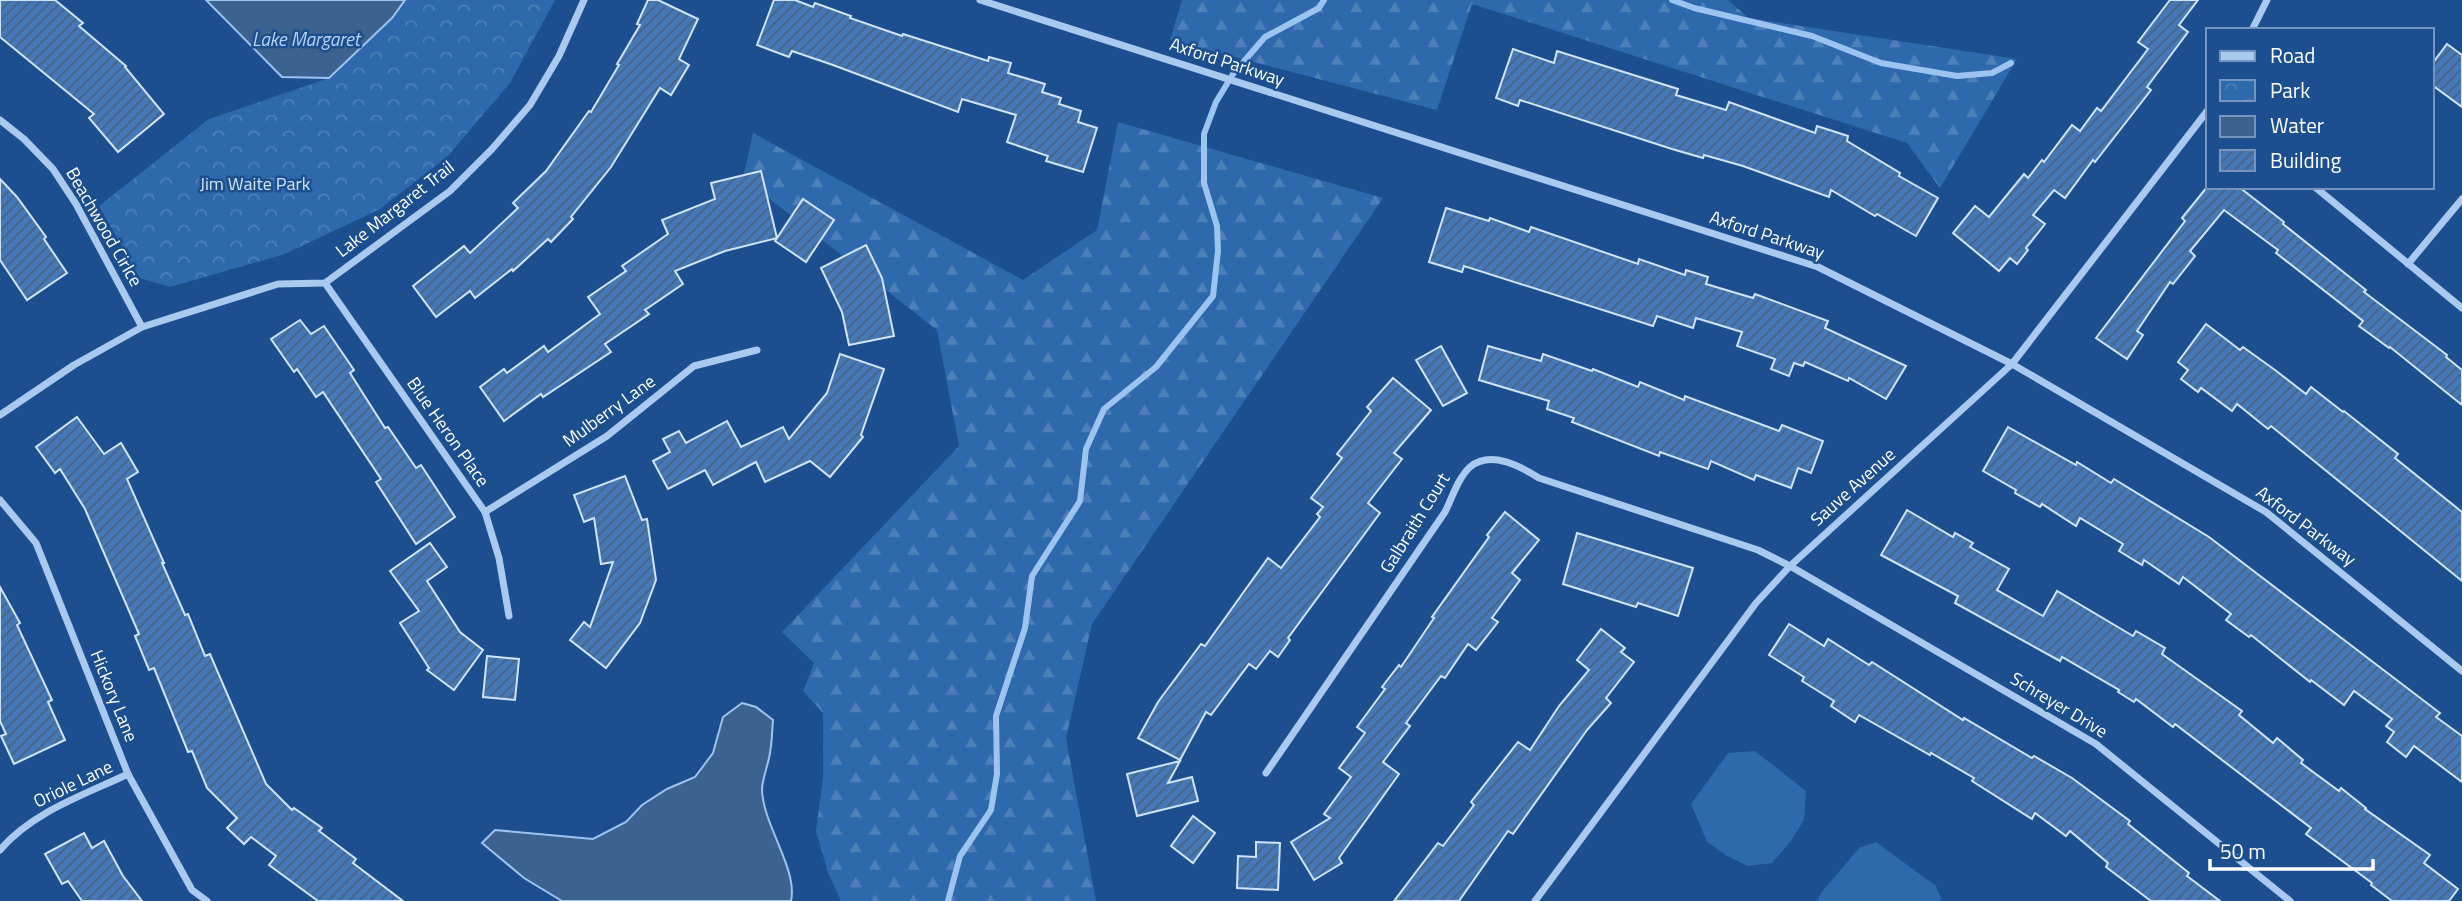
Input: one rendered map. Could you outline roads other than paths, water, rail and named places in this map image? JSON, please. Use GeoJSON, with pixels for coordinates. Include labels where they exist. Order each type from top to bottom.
{"type":"FeatureCollection","features":[{"type":"Feature","properties":{"kind":"street","name":"Lake Margaret Trail"},"geometry":{"type":"LineString","coordinates":[[325,283],[450,191],[492,149],[530,105],[559,56],[584,0]]}},
{"type":"Feature","properties":{"kind":"street","name":"Axford Parkway"},"geometry":{"type":"LineString","coordinates":[[980,0],[1818,267],[2012,364],[2266,512],[2462,671]]}},
{"type":"Feature","properties":{"kind":"street"},"geometry":{"type":"LineString","coordinates":[[2253,28],[2267,0]]}},
{"type":"Feature","properties":{"kind":"street","name":"Sauve Avenue"},"geometry":{"type":"LineString","coordinates":[[1535,901],[1756,603],[1790,566],[2012,364],[2206,113]]}},
{"type":"Feature","properties":{"kind":"street","name":"Beachwood Cirlce"},"geometry":{"type":"LineString","coordinates":[[0,120],[24,139],[53,169],[76,204],[142,327]]}},
{"type":"Feature","properties":{"kind":"street"},"geometry":{"type":"LineString","coordinates":[[2317,189],[2462,308]]}},
{"type":"Feature","properties":{"kind":"street"},"geometry":{"type":"LineString","coordinates":[[2409,264],[2462,199]]}},
{"type":"Feature","properties":{"kind":"street"},"geometry":{"type":"LineString","coordinates":[[0,415],[74,365],[142,327],[278,284],[325,283]]}},
{"type":"Feature","properties":{"kind":"street","name":"Blue Heron Place"},"geometry":{"type":"LineString","coordinates":[[325,283],[485,512],[499,558],[509,616]]}},
{"type":"Feature","properties":{"kind":"street","name":"Mulberry Lane"},"geometry":{"type":"LineString","coordinates":[[485,512],[607,436],[694,366],[757,350]]}},
{"type":"Feature","properties":{"kind":"street","name":"Galbraith Court"},"geometry":{"type":"LineString","coordinates":[[1266,773],[1445,512],[1460,480],[1471,466],[1487,461],[1513,463],[1539,478],[1758,550],[1790,566]]}},
{"type":"Feature","properties":{"kind":"street","name":"Hickory Lane"},"geometry":{"type":"LineString","coordinates":[[0,500],[36,543],[128,774],[192,890],[207,901]]}},
{"type":"Feature","properties":{"kind":"street","name":"Schreyer Drive"},"geometry":{"type":"LineString","coordinates":[[1790,566],[2096,744],[2290,901]]}},
{"type":"Feature","properties":{"kind":"street","name":"Oriole Lane"},"geometry":{"type":"LineString","coordinates":[[0,850],[12,835],[40,816],[128,774]]}},
{"type":"Feature","properties":{"kind":"water","name":"Lake Margaret"},"geometry":{"type":"Polygon","coordinates":[[[206,0],[405,0],[392,18],[329,78],[282,77],[206,0]]]}},
{"type":"Feature","properties":{"kind":"water"},"geometry":{"type":"Polygon","coordinates":[[[742,703],[756,707],[773,720],[771,749],[762,790],[768,818],[790,875],[791,901],[562,901],[524,878],[482,843],[495,830],[593,839],[626,822],[642,805],[667,789],[695,777],[713,753],[723,717],[742,703]]]}},
{"type":"Feature","properties":{"kind":"waterway"},"geometry":{"type":"LineString","coordinates":[[948,901],[960,856],[991,810],[997,774],[996,716],[1025,628],[1032,576],[1080,501],[1086,449],[1104,409],[1156,367],[1213,296],[1218,251],[1217,226],[1204,183],[1204,134],[1216,102],[1233,74],[1265,37],[1319,8],[1324,0]]}},
{"type":"Feature","properties":{"kind":"waterway"},"geometry":{"type":"LineString","coordinates":[[1672,0],[1694,8],[1812,36],[1881,63],[1957,76],[1992,73],[2011,63]]}},
{"type":"Feature","properties":{"kind":"park label","name":"Jim Waite Park"},"geometry":{"type":"Point","coordinates":[255,184]}}]}
